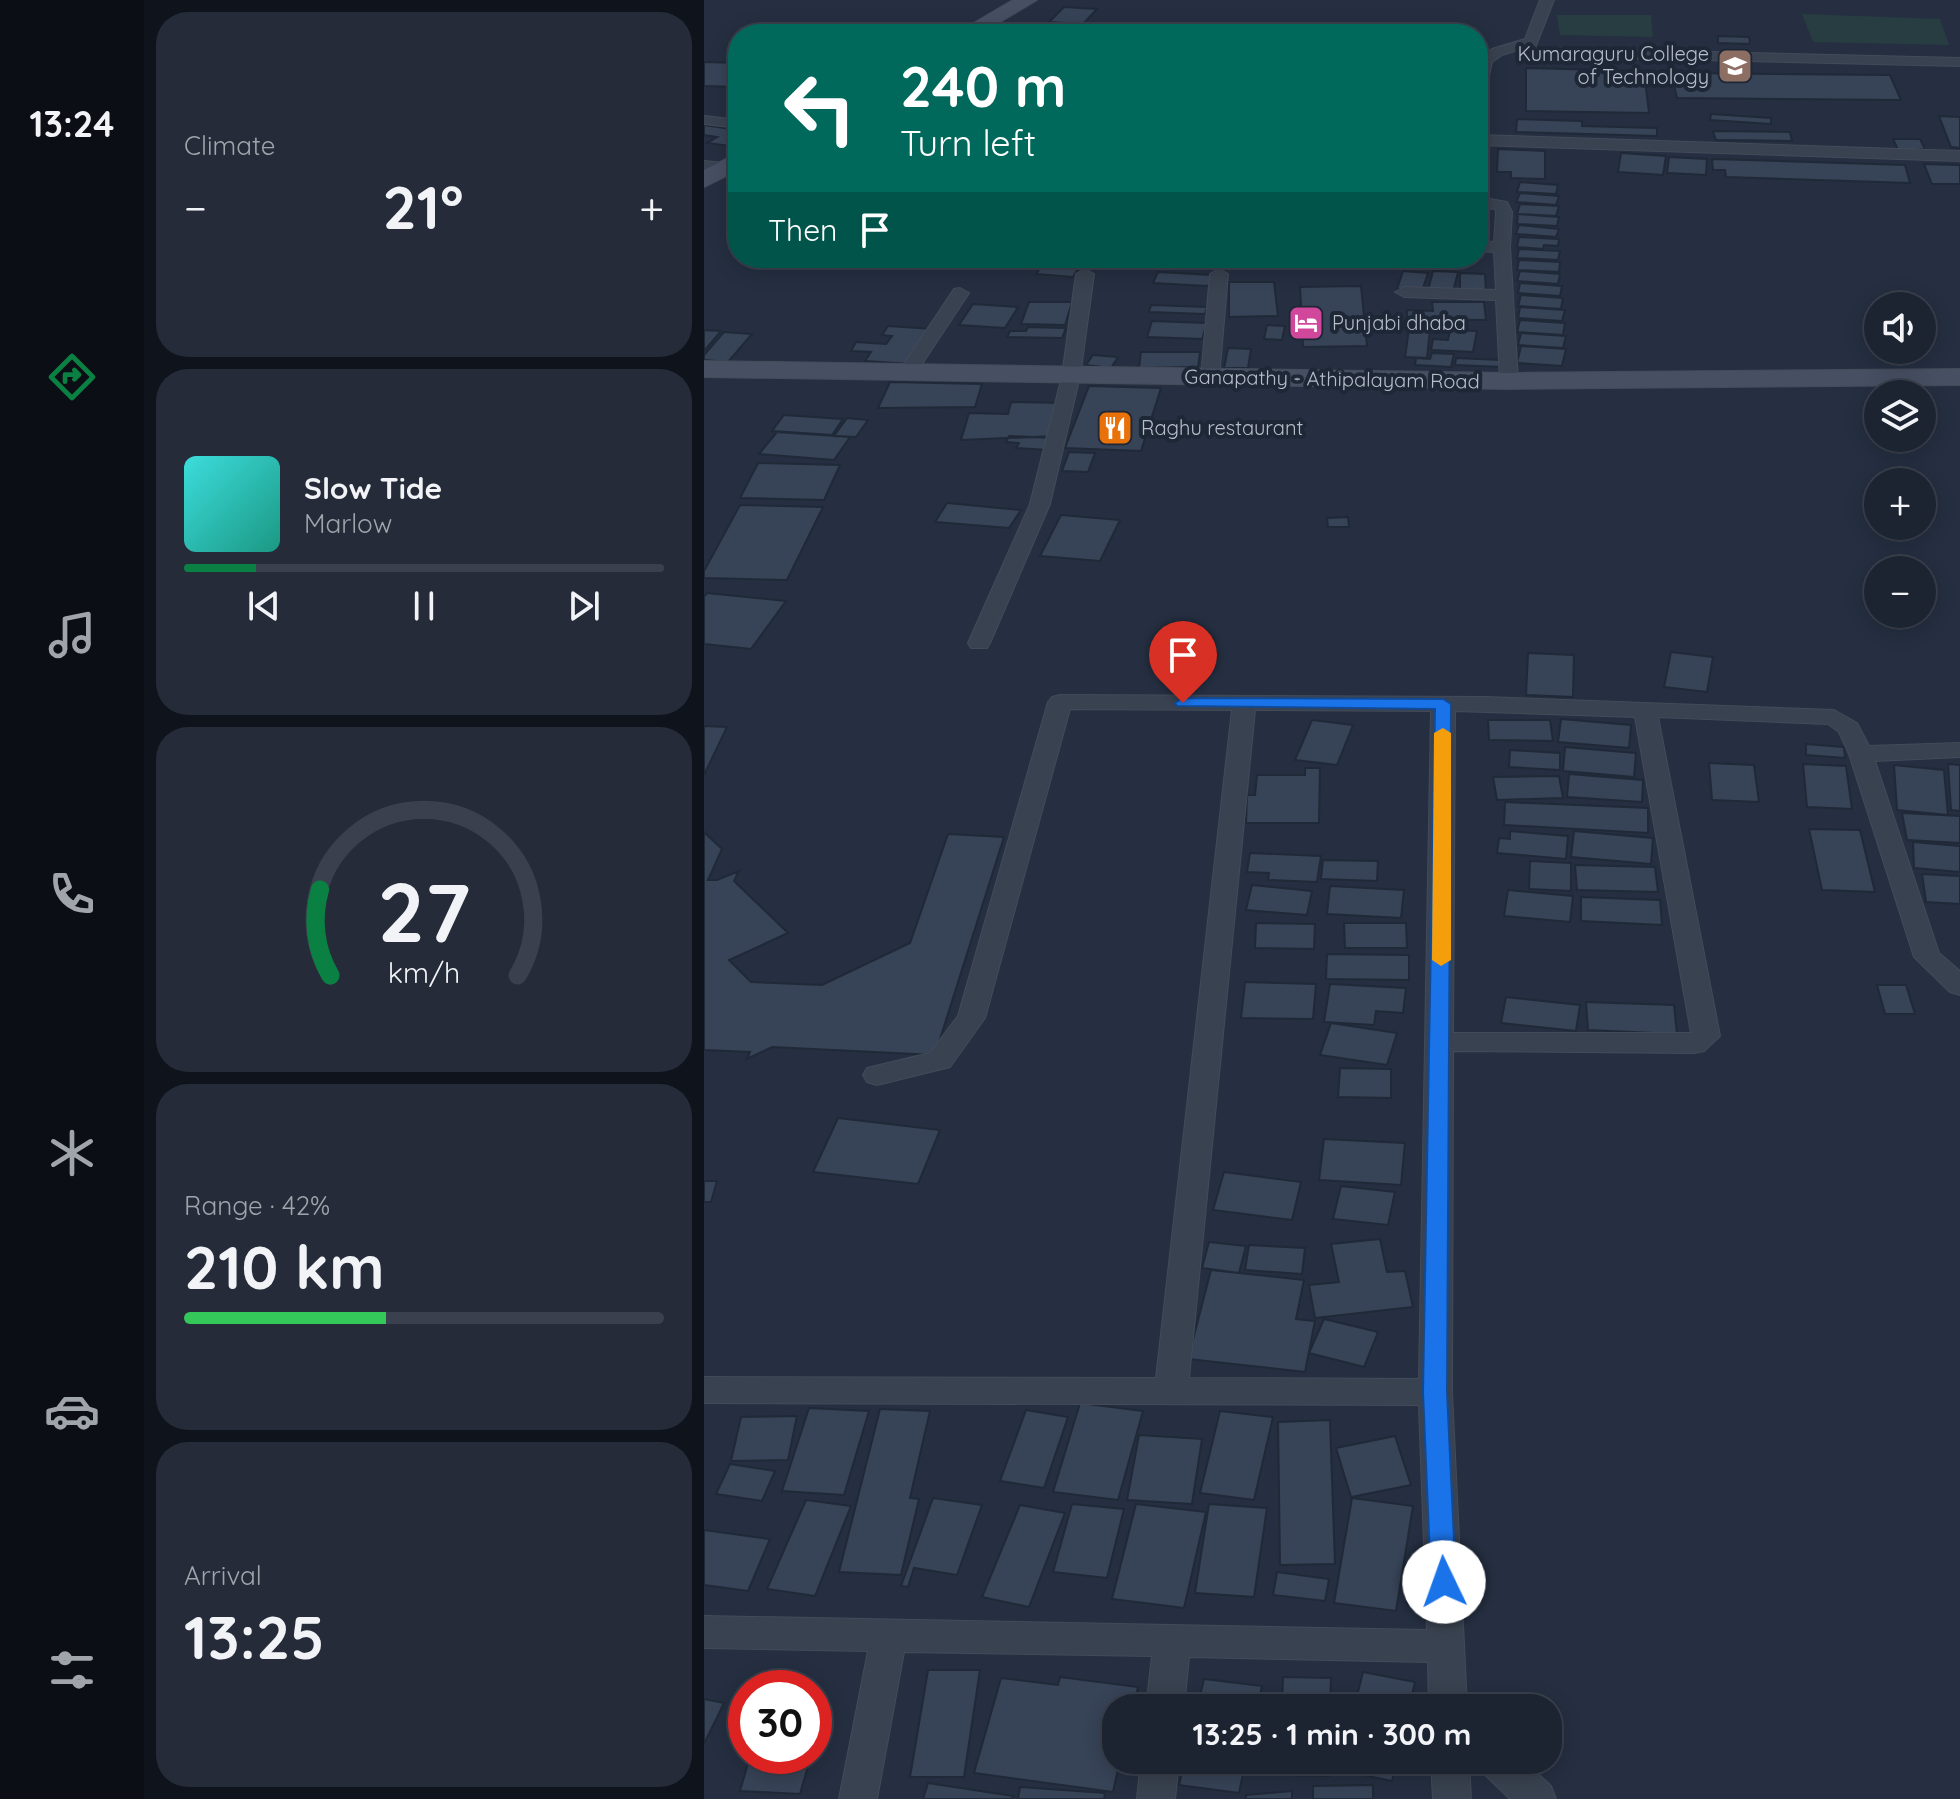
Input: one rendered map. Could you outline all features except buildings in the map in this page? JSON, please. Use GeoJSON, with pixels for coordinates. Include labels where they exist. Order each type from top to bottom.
{"type":"FeatureCollection","features":[{"type":"Feature","properties":{"kind":"main road"},"geometry":{"type":"LineString","coordinates":[[983,24],[1027,0]]}},
{"type":"Feature","properties":{"kind":"main road","name":"Ganapathy - Athipalayam Road"},"geometry":{"type":"LineString","coordinates":[[704,369],[1509,381],[1960,377]]}},
{"type":"Feature","properties":{"kind":"street"},"geometry":{"type":"LineString","coordinates":[[1528,47],[1547,0]]}},
{"type":"Feature","properties":{"kind":"street"},"geometry":{"type":"LineString","coordinates":[[1488,54],[1528,47],[1960,62]]}},
{"type":"Feature","properties":{"kind":"street"},"geometry":{"type":"LineString","coordinates":[[704,120],[728,123]]}},
{"type":"Feature","properties":{"kind":"street"},"geometry":{"type":"LineString","coordinates":[[1488,140],[1960,156]]}},
{"type":"Feature","properties":{"kind":"street"},"geometry":{"type":"LineString","coordinates":[[1488,203],[1501,205],[1504,212],[1502,247],[1509,381]]}},
{"type":"Feature","properties":{"kind":"street"},"geometry":{"type":"LineString","coordinates":[[1488,246],[1502,247]]}},
{"type":"Feature","properties":{"kind":"street"},"geometry":{"type":"LineString","coordinates":[[979,643],[1040,504],[1071,376],[1085,274]]}},
{"type":"Feature","properties":{"kind":"street"},"geometry":{"type":"LineString","coordinates":[[1210,378],[1219,274]]}},
{"type":"Feature","properties":{"kind":"street"},"geometry":{"type":"LineString","coordinates":[[1404,292],[1505,295]]}},
{"type":"Feature","properties":{"kind":"street"},"geometry":{"type":"LineString","coordinates":[[907,373],[960,293]]}},
{"type":"Feature","properties":{"kind":"street"},"geometry":{"type":"LineString","coordinates":[[877,1075],[940,1060],[971,1018],[1060,702],[1443,704],[1834,717],[1849,728],[1861,754],[1927,957],[1960,986]]}},
{"type":"Feature","properties":{"kind":"street"},"geometry":{"type":"LineString","coordinates":[[1171,1391],[1244,703]]}},
{"type":"Feature","properties":{"kind":"street"},"geometry":{"type":"LineString","coordinates":[[1443,704],[1435,1392],[1448,1694]]}},
{"type":"Feature","properties":{"kind":"street"},"geometry":{"type":"LineString","coordinates":[[1441,1042],[1694,1044],[1706,1036],[1645,709]]}},
{"type":"Feature","properties":{"kind":"street"},"geometry":{"type":"LineString","coordinates":[[1861,754],[1960,750]]}},
{"type":"Feature","properties":{"kind":"street"},"geometry":{"type":"LineString","coordinates":[[704,1390],[1435,1392]]}},
{"type":"Feature","properties":{"kind":"street"},"geometry":{"type":"LineString","coordinates":[[704,1632],[1447,1646]]}},
{"type":"Feature","properties":{"kind":"street"},"geometry":{"type":"LineString","coordinates":[[858,1799],[889,1635]]}},
{"type":"Feature","properties":{"kind":"street"},"geometry":{"type":"LineString","coordinates":[[1166,1694],[1172,1641]]}},
{"type":"Feature","properties":{"kind":"street"},"geometry":{"type":"LineString","coordinates":[[1156,1799],[1159,1774]]}},
{"type":"Feature","properties":{"kind":"street"},"geometry":{"type":"LineString","coordinates":[[1451,1774],[1452,1799]]}},
{"type":"Feature","properties":{"kind":"street"},"geometry":{"type":"LineString","coordinates":[[1511,1774],[1537,1799]]}},
{"type":"Feature","properties":{"kind":"green space"},"geometry":{"type":"Polygon","coordinates":[[[1802,14],[1940,19],[1949,45],[1813,42],[1802,14]]]}},
{"type":"Feature","properties":{"kind":"green space"},"geometry":{"type":"Polygon","coordinates":[[[1557,15],[1651,15],[1653,37],[1560,35],[1557,15]]]}},
{"type":"Feature","properties":{"kind":"slow traffic"},"geometry":{"type":"LineString","coordinates":[[1441,960],[1443,733]]}},
{"type":"Feature","properties":{"kind":"place","name":"Kumaraguru College of Technology"},"geometry":{"type":"Point","coordinates":[1735,66]}},
{"type":"Feature","properties":{"kind":"place","name":"Punjabi dhaba"},"geometry":{"type":"Point","coordinates":[1306,323]}},
{"type":"Feature","properties":{"kind":"place","name":"Raghu restaurant"},"geometry":{"type":"Point","coordinates":[1115,428]}},
{"type":"Feature","properties":{"kind":"route"},"geometry":{"type":"LineString","coordinates":[[1183,703],[1443,704],[1435,1392],[1444,1582]]}}]}
